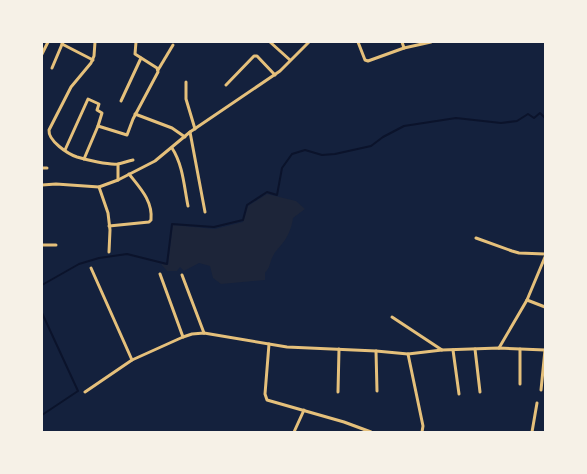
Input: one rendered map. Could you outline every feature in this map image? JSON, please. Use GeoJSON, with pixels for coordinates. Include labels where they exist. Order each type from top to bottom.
{"type":"FeatureCollection","features":[{"type":"Feature","properties":{"kind":"street"},"geometry":{"type":"LineString","coordinates":[[42,54],[48,42]]}},
{"type":"Feature","properties":{"kind":"street"},"geometry":{"type":"LineString","coordinates":[[95,42],[93,60],[89,67],[71,87],[49,130],[48,135],[65,150],[84,159],[118,164],[133,160]]}},
{"type":"Feature","properties":{"kind":"street"},"geometry":{"type":"LineString","coordinates":[[136,42],[134,52],[158,70]]}},
{"type":"Feature","properties":{"kind":"street"},"geometry":{"type":"LineString","coordinates":[[270,42],[290,60]]}},
{"type":"Feature","properties":{"kind":"street"},"geometry":{"type":"LineString","coordinates":[[300,42],[304,46]]}},
{"type":"Feature","properties":{"kind":"street"},"geometry":{"type":"LineString","coordinates":[[42,185],[56,184],[99,186],[118,180],[155,162],[190,132],[275,75],[309,42]]}},
{"type":"Feature","properties":{"kind":"street"},"geometry":{"type":"LineString","coordinates":[[358,42],[365,60],[368,61],[404,48],[431,42]]}},
{"type":"Feature","properties":{"kind":"street"},"geometry":{"type":"LineString","coordinates":[[402,42],[404,48]]}},
{"type":"Feature","properties":{"kind":"street"},"geometry":{"type":"LineString","coordinates":[[52,68],[62,43],[93,60]]}},
{"type":"Feature","properties":{"kind":"street"},"geometry":{"type":"LineString","coordinates":[[98,126],[127,135],[135,114],[173,45]]}},
{"type":"Feature","properties":{"kind":"street"},"geometry":{"type":"LineString","coordinates":[[226,85],[254,56],[256,56],[275,75]]}},
{"type":"Feature","properties":{"kind":"street"},"geometry":{"type":"LineString","coordinates":[[121,101],[141,58]]}},
{"type":"Feature","properties":{"kind":"street"},"geometry":{"type":"LineString","coordinates":[[186,82],[186,99],[195,129]]}},
{"type":"Feature","properties":{"kind":"street"},"geometry":{"type":"LineString","coordinates":[[65,150],[88,99],[100,104],[97,110],[102,113],[84,159]]}},
{"type":"Feature","properties":{"kind":"street"},"geometry":{"type":"LineString","coordinates":[[135,114],[172,128],[185,137]]}},
{"type":"Feature","properties":{"kind":"street"},"geometry":{"type":"LineString","coordinates":[[190,132],[205,212]]}},
{"type":"Feature","properties":{"kind":"street"},"geometry":{"type":"LineString","coordinates":[[172,148],[178,158],[188,206]]}},
{"type":"Feature","properties":{"kind":"street"},"geometry":{"type":"LineString","coordinates":[[118,164],[118,180]]}},
{"type":"Feature","properties":{"kind":"street"},"geometry":{"type":"LineString","coordinates":[[42,168],[47,168]]}},
{"type":"Feature","properties":{"kind":"street"},"geometry":{"type":"LineString","coordinates":[[109,226],[149,222],[151,220],[150,205],[145,194],[130,174]]}},
{"type":"Feature","properties":{"kind":"street"},"geometry":{"type":"LineString","coordinates":[[99,186],[108,213],[109,252]]}},
{"type":"Feature","properties":{"kind":"street"},"geometry":{"type":"LineString","coordinates":[[476,238],[519,253],[545,254]]}},
{"type":"Feature","properties":{"kind":"street"},"geometry":{"type":"LineString","coordinates":[[42,246],[56,245]]}},
{"type":"Feature","properties":{"kind":"street"},"geometry":{"type":"LineString","coordinates":[[499,348],[527,300],[545,257]]}},
{"type":"Feature","properties":{"kind":"street"},"geometry":{"type":"LineString","coordinates":[[91,268],[132,360]]}},
{"type":"Feature","properties":{"kind":"street"},"geometry":{"type":"LineString","coordinates":[[160,274],[183,337]]}},
{"type":"Feature","properties":{"kind":"street"},"geometry":{"type":"LineString","coordinates":[[182,275],[204,333]]}},
{"type":"Feature","properties":{"kind":"street"},"geometry":{"type":"LineString","coordinates":[[527,300],[545,307]]}},
{"type":"Feature","properties":{"kind":"street"},"geometry":{"type":"LineString","coordinates":[[392,317],[442,350]]}},
{"type":"Feature","properties":{"kind":"street"},"geometry":{"type":"LineString","coordinates":[[84,392],[132,360],[183,337],[192,334],[204,333],[286,347],[339,348],[408,354],[442,350],[499,348],[545,350],[541,390]]}},
{"type":"Feature","properties":{"kind":"street"},"geometry":{"type":"LineString","coordinates":[[269,344],[265,394],[268,400],[371,432]]}},
{"type":"Feature","properties":{"kind":"street"},"geometry":{"type":"LineString","coordinates":[[338,392],[339,348]]}},
{"type":"Feature","properties":{"kind":"street"},"geometry":{"type":"LineString","coordinates":[[520,348],[520,384]]}},
{"type":"Feature","properties":{"kind":"street"},"geometry":{"type":"LineString","coordinates":[[475,349],[480,392]]}},
{"type":"Feature","properties":{"kind":"street"},"geometry":{"type":"LineString","coordinates":[[453,350],[459,394]]}},
{"type":"Feature","properties":{"kind":"street"},"geometry":{"type":"LineString","coordinates":[[376,351],[377,391]]}},
{"type":"Feature","properties":{"kind":"street"},"geometry":{"type":"LineString","coordinates":[[408,354],[423,426],[422,432]]}},
{"type":"Feature","properties":{"kind":"street"},"geometry":{"type":"LineString","coordinates":[[532,432],[537,403]]}},
{"type":"Feature","properties":{"kind":"street"},"geometry":{"type":"LineString","coordinates":[[294,432],[304,410]]}},
{"type":"Feature","properties":{"kind":"shaded area"},"geometry":{"type":"Polygon","coordinates":[[[267,194],[296,201],[305,209],[293,218],[288,235],[274,254],[265,273],[265,280],[221,284],[213,278],[210,266],[199,263],[184,271],[180,267],[177,271],[167,271],[161,264],[168,265],[173,225],[215,229],[243,222],[248,206],[267,194]]]}},
{"type":"Feature","properties":{"kind":"waterway"},"geometry":{"type":"LineString","coordinates":[[42,285],[79,264],[99,258],[127,254],[167,264],[172,224],[214,227],[243,220],[247,205],[267,192],[277,195],[282,168],[292,154],[305,150],[322,155],[335,154],[371,146],[383,137],[404,126],[456,118],[501,123],[517,121],[528,114],[534,118],[540,113],[545,118]]}},
{"type":"Feature","properties":{"kind":"waterway"},"geometry":{"type":"LineString","coordinates":[[42,313],[78,391],[42,415]]}}]}
